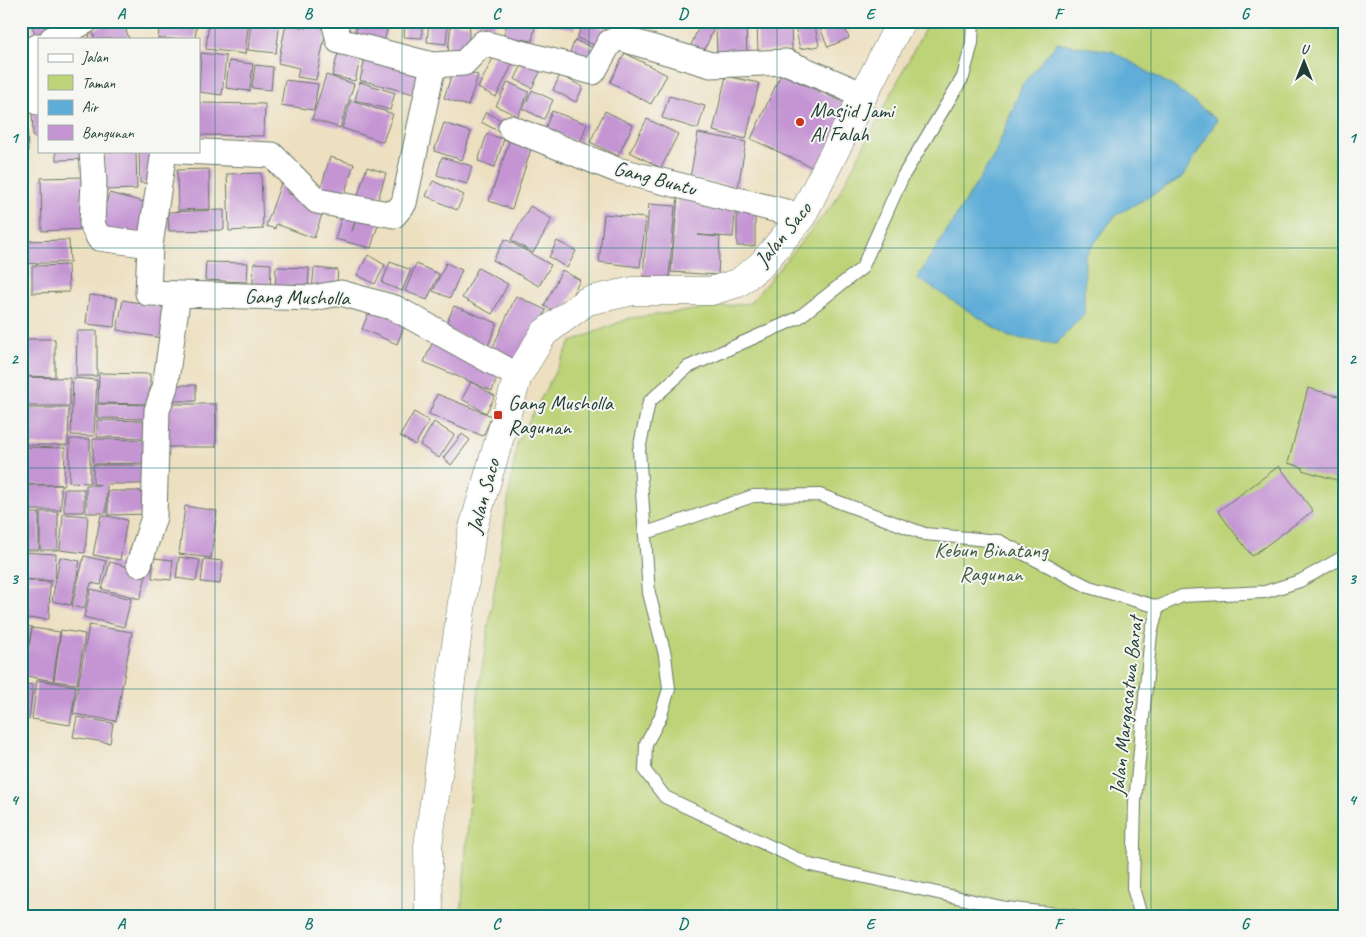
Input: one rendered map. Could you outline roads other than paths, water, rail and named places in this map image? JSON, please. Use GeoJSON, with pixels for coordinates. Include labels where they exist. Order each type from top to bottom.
{"type":"FeatureCollection","features":[{"type":"Feature","properties":{"kind":"main road","name":"Jalan Saco"},"geometry":{"type":"LineString","coordinates":[[429,916],[428,846],[472,531],[518,376],[544,333],[587,301],[633,292],[711,291],[738,283],[762,264],[802,216],[901,21]]}},
{"type":"Feature","properties":{"kind":"street"},"geometry":{"type":"LineString","coordinates":[[54,38],[86,21]]}},
{"type":"Feature","properties":{"kind":"street"},"geometry":{"type":"LineString","coordinates":[[334,21],[339,41],[433,65],[464,63],[483,43],[593,72],[610,42],[620,38],[711,65],[786,62],[864,95]]}},
{"type":"Feature","properties":{"kind":"street"},"geometry":{"type":"LineString","coordinates":[[32,102],[26,52],[38,46]]}},
{"type":"Feature","properties":{"kind":"street"},"geometry":{"type":"LineString","coordinates":[[198,152],[272,156],[317,202],[394,215],[404,203],[433,65]]}},
{"type":"Feature","properties":{"kind":"street","name":"Gang Buntu"},"geometry":{"type":"LineString","coordinates":[[511,128],[617,170],[802,216]]}},
{"type":"Feature","properties":{"kind":"street"},"geometry":{"type":"LineString","coordinates":[[92,152],[94,181],[92,224],[99,238],[150,245],[164,152]]}},
{"type":"Feature","properties":{"kind":"street","name":"Gang Musholla"},"geometry":{"type":"LineString","coordinates":[[150,245],[148,293],[312,298],[341,293],[395,308],[518,376]]}},
{"type":"Feature","properties":{"kind":"street"},"geometry":{"type":"LineString","coordinates":[[139,564],[154,518],[157,410],[165,387],[178,294]]}},
{"type":"Feature","properties":{"kind":"lane"},"geometry":{"type":"LineString","coordinates":[[973,21],[972,42],[963,77],[903,176],[862,268],[798,318],[688,367],[649,402],[639,450],[649,592],[666,655],[669,689],[660,718],[646,744],[645,771],[665,797],[810,865],[1006,908],[1074,916]]}},
{"type":"Feature","properties":{"kind":"lane"},"geometry":{"type":"LineString","coordinates":[[646,533],[753,496],[820,495],[925,534],[999,541],[1088,587],[1158,608]]}},
{"type":"Feature","properties":{"kind":"lane","name":"Jalan Margasatwa Barat"},"geometry":{"type":"LineString","coordinates":[[1141,916],[1133,888],[1135,802],[1151,634],[1158,608],[1182,596],[1265,592],[1300,581],[1345,556]]}},
{"type":"Feature","properties":{"kind":"water"},"geometry":{"type":"Polygon","coordinates":[[[1057,43],[1112,51],[1176,88],[1217,120],[1183,177],[1115,216],[1085,256],[1084,314],[1056,344],[1009,337],[917,278],[995,154],[1022,85],[1057,43]]]}},
{"type":"Feature","properties":{"kind":"place","name":"Masjid Jami Al Falah"},"geometry":{"type":"Point","coordinates":[800,122]}},
{"type":"Feature","properties":{"kind":"place","name":"Gang Musholla Ragunan"},"geometry":{"type":"Point","coordinates":[498,415]}},
{"type":"Feature","properties":{"kind":"park label","name":"Kebun Binatang Ragunan"},"geometry":{"type":"Point","coordinates":[991,562]}}]}
